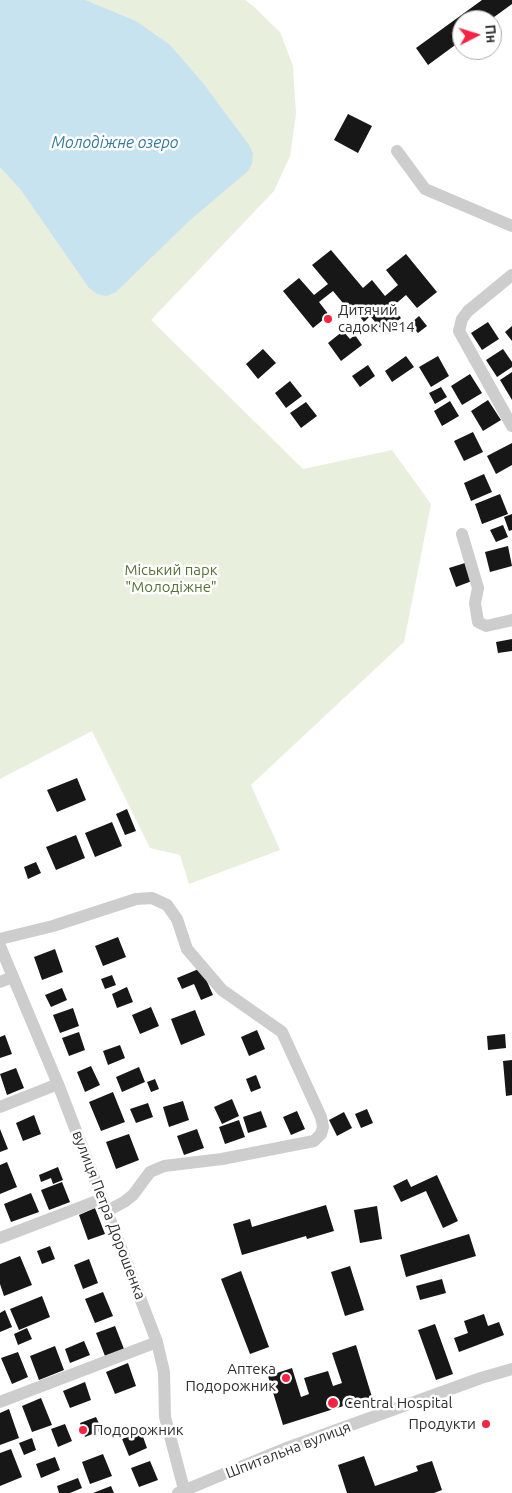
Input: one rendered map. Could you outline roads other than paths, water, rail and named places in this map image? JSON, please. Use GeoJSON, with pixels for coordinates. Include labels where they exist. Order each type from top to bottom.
{"type":"FeatureCollection","features":[{"type":"Feature","properties":{"kind":"street"},"geometry":{"type":"LineString","coordinates":[[396,151],[425,188],[512,226]]}},
{"type":"Feature","properties":{"kind":"street"},"geometry":{"type":"LineString","coordinates":[[512,275],[468,311],[462,319],[459,331],[512,426]]}},
{"type":"Feature","properties":{"kind":"street"},"geometry":{"type":"LineString","coordinates":[[462,534],[478,588],[475,603],[478,622],[486,626],[512,620]]}},
{"type":"Feature","properties":{"kind":"street"},"geometry":{"type":"LineString","coordinates":[[0,939],[53,926],[136,899],[152,898],[167,905],[177,919],[187,949],[222,990],[282,1032],[321,1117],[323,1127],[321,1134],[314,1141],[222,1159],[164,1166],[150,1172],[133,1195],[124,1202],[105,1205],[0,1238]]}},
{"type":"Feature","properties":{"kind":"street","name":"вулиця Петра Дорошенка"},"geometry":{"type":"LineString","coordinates":[[0,946],[58,1084],[157,1342],[164,1372],[165,1417],[183,1492]]}},
{"type":"Feature","properties":{"kind":"street"},"geometry":{"type":"LineString","coordinates":[[0,982],[13,977]]}},
{"type":"Feature","properties":{"kind":"street"},"geometry":{"type":"LineString","coordinates":[[0,1107],[58,1084]]}},
{"type":"Feature","properties":{"kind":"street"},"geometry":{"type":"LineString","coordinates":[[0,1402],[157,1342]]}},
{"type":"Feature","properties":{"kind":"street","name":"Шпитальна вулиця"},"geometry":{"type":"LineString","coordinates":[[183,1492],[284,1449],[481,1378],[512,1369]]}},
{"type":"Feature","properties":{"kind":"water","name":"Молодіжне озеро"},"geometry":{"type":"Polygon","coordinates":[[[0,0],[85,0],[136,21],[170,45],[203,83],[253,153],[252,164],[248,171],[189,221],[116,292],[106,296],[97,294],[89,288],[21,190],[0,167],[0,0]]]}},
{"type":"Feature","properties":{"kind":"place","name":"Дитячий садок №14"},"geometry":{"type":"Point","coordinates":[328,319]}},
{"type":"Feature","properties":{"kind":"place","name":"Аптека Подорожник"},"geometry":{"type":"Point","coordinates":[286,1378]}},
{"type":"Feature","properties":{"kind":"place","name":"Central Hospital"},"geometry":{"type":"Point","coordinates":[333,1403]}},
{"type":"Feature","properties":{"kind":"place","name":"Продукти"},"geometry":{"type":"Point","coordinates":[486,1424]}},
{"type":"Feature","properties":{"kind":"place","name":"Подорожник"},"geometry":{"type":"Point","coordinates":[83,1430]}},
{"type":"Feature","properties":{"kind":"park label","name":"Міський парк \"Молодіжне\""},"geometry":{"type":"Point","coordinates":[171,578]}}]}
